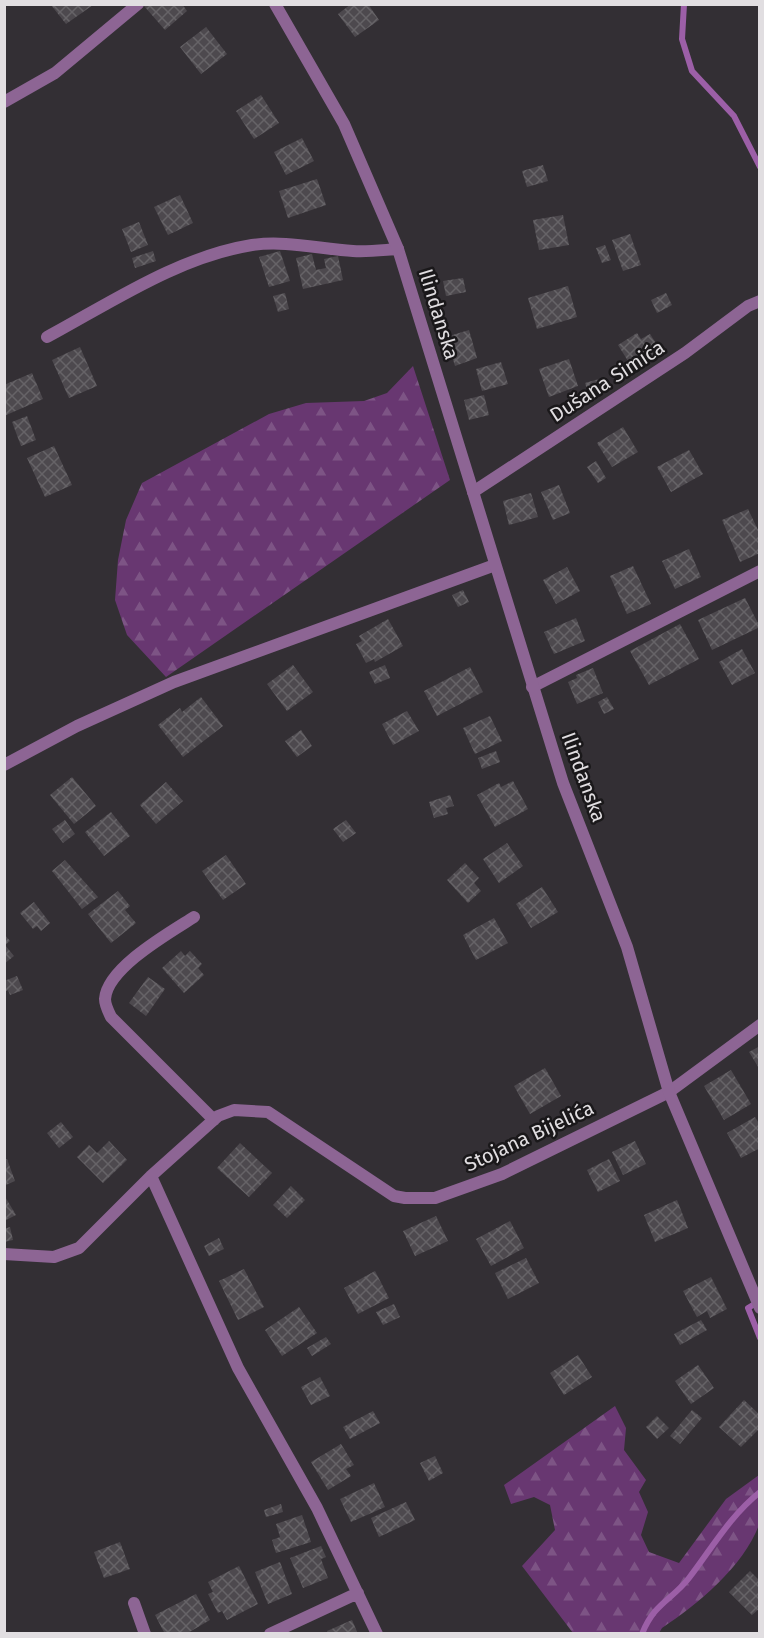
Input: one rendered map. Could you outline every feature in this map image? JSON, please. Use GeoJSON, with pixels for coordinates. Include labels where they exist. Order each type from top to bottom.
{"type":"FeatureCollection","features":[{"type":"Feature","properties":{"kind":"street"},"geometry":{"type":"LineString","coordinates":[[4,102],[55,73],[138,4]]}},
{"type":"Feature","properties":{"kind":"street","name":"Ilindanska"},"geometry":{"type":"LineString","coordinates":[[275,4],[345,124],[398,249],[563,783],[627,947],[669,1092],[759,1308]]}},
{"type":"Feature","properties":{"kind":"street"},"geometry":{"type":"LineString","coordinates":[[47,337],[163,274],[252,245],[282,244],[355,251],[398,249]]}},
{"type":"Feature","properties":{"kind":"street","name":"Dušana Simića"},"geometry":{"type":"LineString","coordinates":[[473,492],[685,353],[748,306],[759,301]]}},
{"type":"Feature","properties":{"kind":"street"},"geometry":{"type":"LineString","coordinates":[[4,765],[77,726],[174,682],[495,565]]}},
{"type":"Feature","properties":{"kind":"street"},"geometry":{"type":"LineString","coordinates":[[532,687],[759,571]]}},
{"type":"Feature","properties":{"kind":"street"},"geometry":{"type":"LineString","coordinates":[[194,917],[156,942],[116,974],[107,988],[105,1000],[111,1017],[214,1120]]}},
{"type":"Feature","properties":{"kind":"street","name":"Stojana Bijelića"},"geometry":{"type":"LineString","coordinates":[[4,1254],[54,1257],[79,1248],[151,1176],[214,1120],[234,1110],[268,1112],[383,1191],[405,1198],[428,1198],[502,1174],[669,1092],[759,1026]]}},
{"type":"Feature","properties":{"kind":"street"},"geometry":{"type":"LineString","coordinates":[[151,1176],[238,1368],[317,1508],[377,1634]]}},
{"type":"Feature","properties":{"kind":"street"},"geometry":{"type":"LineString","coordinates":[[270,1634],[358,1593]]}},
{"type":"Feature","properties":{"kind":"street"},"geometry":{"type":"LineString","coordinates":[[134,1603],[145,1634]]}},
{"type":"Feature","properties":{"kind":"green space"},"geometry":{"type":"Polygon","coordinates":[[[413,366],[450,480],[166,677],[127,635],[115,600],[118,560],[126,520],[142,483],[269,414],[306,403],[364,401],[387,393],[413,366]]]}},
{"type":"Feature","properties":{"kind":"green space"},"geometry":{"type":"Polygon","coordinates":[[[615,1406],[626,1428],[624,1450],[646,1480],[639,1492],[648,1512],[641,1535],[649,1552],[679,1563],[726,1499],[759,1475],[761,1514],[752,1540],[731,1570],[718,1583],[690,1608],[662,1628],[659,1633],[573,1633],[522,1566],[555,1530],[550,1505],[534,1497],[511,1504],[504,1485],[615,1406]]]}},
{"type":"Feature","properties":{"kind":"building"},"geometry":{"type":"Polygon","coordinates":[[[146,4],[182,4],[187,11],[165,30],[144,6],[146,4]]]}},
{"type":"Feature","properties":{"kind":"building"},"geometry":{"type":"Polygon","coordinates":[[[351,4],[368,4],[379,20],[355,37],[338,14],[351,4]]]}},
{"type":"Feature","properties":{"kind":"building"},"geometry":{"type":"Polygon","coordinates":[[[51,5],[93,5],[66,24],[51,5]]]}},
{"type":"Feature","properties":{"kind":"building"},"geometry":{"type":"Polygon","coordinates":[[[206,27],[227,54],[201,74],[180,47],[206,27]]]}},
{"type":"Feature","properties":{"kind":"building"},"geometry":{"type":"Polygon","coordinates":[[[261,95],[279,123],[254,139],[236,111],[261,95]]]}},
{"type":"Feature","properties":{"kind":"building"},"geometry":{"type":"Polygon","coordinates":[[[302,138],[314,161],[286,175],[274,152],[302,138]]]}},
{"type":"Feature","properties":{"kind":"building"},"geometry":{"type":"Polygon","coordinates":[[[543,165],[548,181],[527,187],[522,171],[543,165]]]}},
{"type":"Feature","properties":{"kind":"building"},"geometry":{"type":"Polygon","coordinates":[[[317,179],[326,205],[288,218],[279,191],[317,179]]]}},
{"type":"Feature","properties":{"kind":"building"},"geometry":{"type":"Polygon","coordinates":[[[180,195],[193,223],[168,235],[154,207],[180,195]]]}},
{"type":"Feature","properties":{"kind":"building"},"geometry":{"type":"Polygon","coordinates":[[[563,215],[569,245],[539,250],[533,220],[563,215]]]}},
{"type":"Feature","properties":{"kind":"building"},"geometry":{"type":"Polygon","coordinates":[[[139,222],[148,245],[131,252],[122,229],[139,222]]]}},
{"type":"Feature","properties":{"kind":"building"},"geometry":{"type":"Polygon","coordinates":[[[630,234],[641,265],[623,271],[612,240],[630,234]]]}},
{"type":"Feature","properties":{"kind":"building"},"geometry":{"type":"Polygon","coordinates":[[[605,245],[611,260],[602,263],[596,248],[605,245]]]}},
{"type":"Feature","properties":{"kind":"building"},"geometry":{"type":"Polygon","coordinates":[[[153,251],[156,261],[135,268],[132,258],[153,251]]]}},
{"type":"Feature","properties":{"kind":"building"},"geometry":{"type":"Polygon","coordinates":[[[280,251],[290,281],[269,287],[259,257],[280,251]]]}},
{"type":"Feature","properties":{"kind":"building"},"geometry":{"type":"Polygon","coordinates":[[[312,254],[316,270],[326,268],[324,259],[338,256],[343,280],[303,289],[296,258],[312,254]]]}},
{"type":"Feature","properties":{"kind":"building"},"geometry":{"type":"Polygon","coordinates":[[[463,278],[466,292],[446,296],[443,281],[463,278]]]}},
{"type":"Feature","properties":{"kind":"building"},"geometry":{"type":"Polygon","coordinates":[[[568,286],[577,317],[537,329],[528,298],[568,286]]]}},
{"type":"Feature","properties":{"kind":"building"},"geometry":{"type":"Polygon","coordinates":[[[285,293],[289,309],[278,312],[273,296],[285,293]]]}},
{"type":"Feature","properties":{"kind":"building"},"geometry":{"type":"Polygon","coordinates":[[[666,293],[672,305],[657,313],[651,300],[666,293]]]}},
{"type":"Feature","properties":{"kind":"building"},"geometry":{"type":"Polygon","coordinates":[[[469,330],[477,358],[455,366],[446,337],[469,330]]]}},
{"type":"Feature","properties":{"kind":"building"},"geometry":{"type":"Polygon","coordinates":[[[637,333],[641,339],[650,334],[661,351],[633,369],[618,345],[637,333]]]}},
{"type":"Feature","properties":{"kind":"building"},"geometry":{"type":"Polygon","coordinates":[[[80,347],[97,386],[69,398],[52,360],[80,347]]]}},
{"type":"Feature","properties":{"kind":"building"},"geometry":{"type":"Polygon","coordinates":[[[569,359],[578,386],[549,397],[539,369],[569,359]]]}},
{"type":"Feature","properties":{"kind":"building"},"geometry":{"type":"Polygon","coordinates":[[[501,362],[508,384],[482,391],[476,369],[501,362]]]}},
{"type":"Feature","properties":{"kind":"building"},"geometry":{"type":"Polygon","coordinates":[[[32,373],[43,399],[4,416],[4,385],[32,373]]]}},
{"type":"Feature","properties":{"kind":"building"},"geometry":{"type":"Polygon","coordinates":[[[599,379],[604,394],[590,399],[585,383],[599,379]]]}},
{"type":"Feature","properties":{"kind":"building"},"geometry":{"type":"Polygon","coordinates":[[[484,395],[489,415],[469,420],[464,400],[484,395]]]}},
{"type":"Feature","properties":{"kind":"building"},"geometry":{"type":"Polygon","coordinates":[[[27,416],[36,440],[21,446],[12,422],[27,416]]]}},
{"type":"Feature","properties":{"kind":"building"},"geometry":{"type":"Polygon","coordinates":[[[623,427],[638,452],[612,467],[597,443],[623,427]]]}},
{"type":"Feature","properties":{"kind":"building"},"geometry":{"type":"Polygon","coordinates":[[[54,446],[72,485],[45,497],[27,458],[54,446]]]}},
{"type":"Feature","properties":{"kind":"building"},"geometry":{"type":"Polygon","coordinates":[[[689,450],[703,474],[671,492],[657,467],[689,450]]]}},
{"type":"Feature","properties":{"kind":"building"},"geometry":{"type":"Polygon","coordinates":[[[596,461],[606,478],[598,483],[587,467],[596,461]]]}},
{"type":"Feature","properties":{"kind":"building"},"geometry":{"type":"Polygon","coordinates":[[[559,485],[570,513],[553,520],[541,492],[559,485]]]}},
{"type":"Feature","properties":{"kind":"building"},"geometry":{"type":"Polygon","coordinates":[[[531,493],[538,517],[509,525],[503,501],[531,493]]]}},
{"type":"Feature","properties":{"kind":"building"},"geometry":{"type":"Polygon","coordinates":[[[748,509],[760,534],[760,553],[740,562],[722,520],[748,509]]]}},
{"type":"Feature","properties":{"kind":"building"},"geometry":{"type":"Polygon","coordinates":[[[689,549],[701,577],[675,589],[662,561],[689,549]]]}},
{"type":"Feature","properties":{"kind":"building"},"geometry":{"type":"Polygon","coordinates":[[[633,566],[651,604],[627,614],[610,576],[633,566]]]}},
{"type":"Feature","properties":{"kind":"building"},"geometry":{"type":"Polygon","coordinates":[[[567,567],[580,591],[556,604],[543,580],[567,567]]]}},
{"type":"Feature","properties":{"kind":"building"},"geometry":{"type":"Polygon","coordinates":[[[463,590],[469,602],[458,607],[452,595],[463,590]]]}},
{"type":"Feature","properties":{"kind":"building"},"geometry":{"type":"Polygon","coordinates":[[[745,598],[760,627],[712,650],[698,620],[745,598]]]}},
{"type":"Feature","properties":{"kind":"building"},"geometry":{"type":"Polygon","coordinates":[[[576,618],[585,641],[554,654],[544,632],[576,618]]]}},
{"type":"Feature","properties":{"kind":"building"},"geometry":{"type":"Polygon","coordinates":[[[388,619],[403,646],[375,662],[374,659],[366,663],[356,644],[362,641],[359,636],[388,619]]]}},
{"type":"Feature","properties":{"kind":"building"},"geometry":{"type":"Polygon","coordinates":[[[680,624],[699,659],[649,685],[630,651],[680,624]]]}},
{"type":"Feature","properties":{"kind":"building"},"geometry":{"type":"Polygon","coordinates":[[[742,649],[755,673],[732,685],[719,662],[742,649]]]}},
{"type":"Feature","properties":{"kind":"building"},"geometry":{"type":"Polygon","coordinates":[[[293,665],[313,692],[287,711],[267,684],[293,665]]]}},
{"type":"Feature","properties":{"kind":"building"},"geometry":{"type":"Polygon","coordinates":[[[385,665],[390,678],[375,684],[369,672],[385,665]]]}},
{"type":"Feature","properties":{"kind":"building"},"geometry":{"type":"Polygon","coordinates":[[[470,667],[483,692],[437,716],[424,691],[470,667]]]}},
{"type":"Feature","properties":{"kind":"building"},"geometry":{"type":"Polygon","coordinates":[[[593,668],[603,693],[577,704],[568,682],[577,678],[576,675],[593,668]]]}},
{"type":"Feature","properties":{"kind":"building"},"geometry":{"type":"Polygon","coordinates":[[[201,697],[223,726],[183,757],[158,725],[180,708],[182,712],[201,697]]]}},
{"type":"Feature","properties":{"kind":"building"},"geometry":{"type":"Polygon","coordinates":[[[607,697],[614,709],[604,714],[598,702],[607,697]]]}},
{"type":"Feature","properties":{"kind":"building"},"geometry":{"type":"Polygon","coordinates":[[[407,711],[419,731],[393,745],[382,724],[407,711]]]}},
{"type":"Feature","properties":{"kind":"building"},"geometry":{"type":"Polygon","coordinates":[[[490,716],[502,741],[475,754],[463,728],[490,716]]]}},
{"type":"Feature","properties":{"kind":"building"},"geometry":{"type":"Polygon","coordinates":[[[301,730],[312,746],[297,757],[285,741],[301,730]]]}},
{"type":"Feature","properties":{"kind":"building"},"geometry":{"type":"Polygon","coordinates":[[[496,751],[500,762],[482,769],[478,758],[496,751]]]}},
{"type":"Feature","properties":{"kind":"building"},"geometry":{"type":"Polygon","coordinates":[[[72,777],[96,806],[74,824],[50,795],[72,777]]]}},
{"type":"Feature","properties":{"kind":"building"},"geometry":{"type":"Polygon","coordinates":[[[513,781],[528,809],[495,827],[477,795],[499,783],[501,787],[513,781]]]}},
{"type":"Feature","properties":{"kind":"building"},"geometry":{"type":"Polygon","coordinates":[[[166,782],[183,801],[156,824],[140,805],[166,782]]]}},
{"type":"Feature","properties":{"kind":"building"},"geometry":{"type":"Polygon","coordinates":[[[450,795],[454,806],[446,808],[448,814],[434,818],[429,802],[450,795]]]}},
{"type":"Feature","properties":{"kind":"building"},"geometry":{"type":"Polygon","coordinates":[[[111,812],[130,836],[104,856],[85,832],[111,812]]]}},
{"type":"Feature","properties":{"kind":"building"},"geometry":{"type":"Polygon","coordinates":[[[65,820],[75,834],[63,843],[52,829],[65,820]]]}},
{"type":"Feature","properties":{"kind":"building"},"geometry":{"type":"Polygon","coordinates":[[[346,820],[356,833],[343,842],[333,829],[346,820]]]}},
{"type":"Feature","properties":{"kind":"building"},"geometry":{"type":"Polygon","coordinates":[[[507,843],[523,866],[499,883],[483,859],[507,843]]]}},
{"type":"Feature","properties":{"kind":"building"},"geometry":{"type":"Polygon","coordinates":[[[226,855],[246,884],[223,900],[202,871],[226,855]]]}},
{"type":"Feature","properties":{"kind":"building"},"geometry":{"type":"Polygon","coordinates":[[[65,860],[98,897],[82,909],[52,871],[65,860]]]}},
{"type":"Feature","properties":{"kind":"building"},"geometry":{"type":"Polygon","coordinates":[[[465,863],[479,878],[474,883],[481,891],[468,903],[447,880],[465,863]]]}},
{"type":"Feature","properties":{"kind":"building"},"geometry":{"type":"Polygon","coordinates":[[[542,887],[558,912],[531,928],[516,904],[542,887]]]}},
{"type":"Feature","properties":{"kind":"building"},"geometry":{"type":"Polygon","coordinates":[[[118,891],[130,906],[125,910],[136,923],[111,943],[88,914],[118,891]]]}},
{"type":"Feature","properties":{"kind":"building"},"geometry":{"type":"Polygon","coordinates":[[[34,902],[50,923],[41,931],[37,926],[33,929],[20,913],[34,902]]]}},
{"type":"Feature","properties":{"kind":"building"},"geometry":{"type":"Polygon","coordinates":[[[494,918],[508,943],[476,960],[463,935],[494,918]]]}},
{"type":"Feature","properties":{"kind":"building"},"geometry":{"type":"Polygon","coordinates":[[[4,934],[10,941],[5,945],[14,956],[4,964],[4,934]]]}},
{"type":"Feature","properties":{"kind":"building"},"geometry":{"type":"Polygon","coordinates":[[[181,951],[185,956],[190,951],[202,964],[198,968],[204,975],[184,993],[162,968],[181,951]]]}},
{"type":"Feature","properties":{"kind":"building"},"geometry":{"type":"Polygon","coordinates":[[[17,976],[23,990],[10,995],[8,990],[4,992],[4,981],[17,976]]]}},
{"type":"Feature","properties":{"kind":"building"},"geometry":{"type":"Polygon","coordinates":[[[148,977],[165,989],[146,1016],[129,1003],[148,977]]]}},
{"type":"Feature","properties":{"kind":"building"},"geometry":{"type":"Polygon","coordinates":[[[760,1046],[760,1070],[749,1052],[760,1046]]]}},
{"type":"Feature","properties":{"kind":"building"},"geometry":{"type":"Polygon","coordinates":[[[545,1068],[561,1096],[530,1114],[514,1086],[545,1068]]]}},
{"type":"Feature","properties":{"kind":"building"},"geometry":{"type":"Polygon","coordinates":[[[731,1070],[751,1104],[724,1120],[704,1086],[731,1070]]]}},
{"type":"Feature","properties":{"kind":"building"},"geometry":{"type":"Polygon","coordinates":[[[755,1117],[760,1125],[760,1148],[741,1158],[727,1133],[755,1117]]]}},
{"type":"Feature","properties":{"kind":"building"},"geometry":{"type":"Polygon","coordinates":[[[61,1122],[73,1137],[59,1148],[47,1133],[61,1122]]]}},
{"type":"Feature","properties":{"kind":"building"},"geometry":{"type":"Polygon","coordinates":[[[109,1141],[127,1160],[103,1183],[77,1157],[89,1145],[97,1153],[109,1141]]]}},
{"type":"Feature","properties":{"kind":"building"},"geometry":{"type":"Polygon","coordinates":[[[635,1141],[646,1164],[623,1175],[612,1152],[635,1141]]]}},
{"type":"Feature","properties":{"kind":"building"},"geometry":{"type":"Polygon","coordinates":[[[240,1143],[272,1173],[249,1197],[217,1168],[240,1143]]]}},
{"type":"Feature","properties":{"kind":"building"},"geometry":{"type":"Polygon","coordinates":[[[7,1159],[15,1181],[6,1185],[4,1160],[7,1159]]]}},
{"type":"Feature","properties":{"kind":"building"},"geometry":{"type":"Polygon","coordinates":[[[609,1159],[620,1181],[598,1192],[587,1170],[609,1159]]]}},
{"type":"Feature","properties":{"kind":"building"},"geometry":{"type":"Polygon","coordinates":[[[291,1186],[305,1200],[287,1218],[273,1205],[291,1186]]]}},
{"type":"Feature","properties":{"kind":"building"},"geometry":{"type":"Polygon","coordinates":[[[4,1195],[16,1215],[4,1221],[4,1195]]]}},
{"type":"Feature","properties":{"kind":"building"},"geometry":{"type":"Polygon","coordinates":[[[677,1200],[688,1228],[655,1242],[644,1215],[677,1200]]]}},
{"type":"Feature","properties":{"kind":"building"},"geometry":{"type":"Polygon","coordinates":[[[436,1216],[448,1241],[415,1256],[403,1231],[436,1216]]]}},
{"type":"Feature","properties":{"kind":"building"},"geometry":{"type":"Polygon","coordinates":[[[510,1221],[524,1248],[491,1266],[476,1239],[510,1221]]]}},
{"type":"Feature","properties":{"kind":"building"},"geometry":{"type":"Polygon","coordinates":[[[10,1227],[13,1240],[4,1242],[4,1229],[10,1227]]]}},
{"type":"Feature","properties":{"kind":"building"},"geometry":{"type":"Polygon","coordinates":[[[219,1238],[224,1249],[209,1256],[204,1246],[219,1238]]]}},
{"type":"Feature","properties":{"kind":"building"},"geometry":{"type":"Polygon","coordinates":[[[526,1258],[539,1283],[508,1299],[495,1273],[526,1258]]]}},
{"type":"Feature","properties":{"kind":"building"},"geometry":{"type":"Polygon","coordinates":[[[244,1269],[264,1307],[238,1320],[219,1281],[244,1269]]]}},
{"type":"Feature","properties":{"kind":"building"},"geometry":{"type":"Polygon","coordinates":[[[375,1271],[389,1298],[358,1314],[344,1288],[375,1271]]]}},
{"type":"Feature","properties":{"kind":"building"},"geometry":{"type":"Polygon","coordinates":[[[711,1277],[727,1309],[710,1318],[707,1311],[697,1317],[683,1291],[711,1277]]]}},
{"type":"Feature","properties":{"kind":"building"},"geometry":{"type":"Polygon","coordinates":[[[394,1304],[400,1317],[383,1325],[376,1312],[394,1304]]]}},
{"type":"Feature","properties":{"kind":"building"},"geometry":{"type":"Polygon","coordinates":[[[299,1307],[317,1333],[282,1356],[265,1330],[299,1307]]]}},
{"type":"Feature","properties":{"kind":"building"},"geometry":{"type":"Polygon","coordinates":[[[701,1320],[707,1330],[680,1345],[674,1334],[701,1320]]]}},
{"type":"Feature","properties":{"kind":"building"},"geometry":{"type":"Polygon","coordinates":[[[326,1337],[331,1344],[312,1356],[307,1348],[326,1337]]]}},
{"type":"Feature","properties":{"kind":"building"},"geometry":{"type":"Polygon","coordinates":[[[578,1355],[592,1377],[564,1395],[550,1373],[578,1355]]]}},
{"type":"Feature","properties":{"kind":"building"},"geometry":{"type":"Polygon","coordinates":[[[698,1365],[714,1388],[691,1404],[675,1381],[698,1365]]]}},
{"type":"Feature","properties":{"kind":"building"},"geometry":{"type":"Polygon","coordinates":[[[320,1377],[330,1396],[311,1405],[301,1387],[320,1377]]]}},
{"type":"Feature","properties":{"kind":"building"},"geometry":{"type":"Polygon","coordinates":[[[744,1400],[760,1415],[760,1428],[741,1447],[719,1427],[744,1400]]]}},
{"type":"Feature","properties":{"kind":"building"},"geometry":{"type":"Polygon","coordinates":[[[692,1410],[702,1418],[680,1444],[670,1436],[692,1410]]]}},
{"type":"Feature","properties":{"kind":"building"},"geometry":{"type":"Polygon","coordinates":[[[373,1411],[380,1423],[350,1439],[343,1427],[373,1411]]]}},
{"type":"Feature","properties":{"kind":"building"},"geometry":{"type":"Polygon","coordinates":[[[657,1416],[669,1428],[657,1439],[646,1427],[657,1416]]]}},
{"type":"Feature","properties":{"kind":"building"},"geometry":{"type":"Polygon","coordinates":[[[341,1444],[354,1465],[346,1469],[351,1476],[328,1490],[311,1462],[341,1444]]]}},
{"type":"Feature","properties":{"kind":"building"},"geometry":{"type":"Polygon","coordinates":[[[435,1456],[443,1473],[429,1481],[420,1463],[435,1456]]]}},
{"type":"Feature","properties":{"kind":"building"},"geometry":{"type":"Polygon","coordinates":[[[374,1483],[385,1507],[351,1522],[340,1499],[374,1483]]]}},
{"type":"Feature","properties":{"kind":"building"},"geometry":{"type":"Polygon","coordinates":[[[406,1502],[415,1520],[379,1537],[371,1518],[406,1502]]]}},
{"type":"Feature","properties":{"kind":"building"},"geometry":{"type":"Polygon","coordinates":[[[281,1504],[283,1512],[266,1517],[264,1510],[281,1504]]]}},
{"type":"Feature","properties":{"kind":"building"},"geometry":{"type":"Polygon","coordinates":[[[302,1515],[311,1542],[276,1553],[272,1540],[280,1537],[276,1524],[302,1515]]]}},
{"type":"Feature","properties":{"kind":"building"},"geometry":{"type":"Polygon","coordinates":[[[120,1542],[130,1569],[104,1578],[94,1552],[120,1542]]]}},
{"type":"Feature","properties":{"kind":"building"},"geometry":{"type":"Polygon","coordinates":[[[321,1546],[326,1557],[321,1559],[328,1578],[303,1588],[290,1558],[321,1546]]]}},
{"type":"Feature","properties":{"kind":"building"},"geometry":{"type":"Polygon","coordinates":[[[280,1562],[292,1594],[268,1604],[255,1572],[280,1562]]]}},
{"type":"Feature","properties":{"kind":"building"},"geometry":{"type":"Polygon","coordinates":[[[239,1566],[258,1604],[227,1620],[222,1611],[218,1613],[208,1594],[213,1592],[208,1582],[239,1566]]]}},
{"type":"Feature","properties":{"kind":"building"},"geometry":{"type":"Polygon","coordinates":[[[750,1571],[760,1581],[760,1608],[752,1615],[729,1592],[750,1571]]]}},
{"type":"Feature","properties":{"kind":"building"},"geometry":{"type":"Polygon","coordinates":[[[196,1594],[210,1620],[186,1634],[165,1634],[155,1615],[196,1594]]]}},
{"type":"Feature","properties":{"kind":"building"},"geometry":{"type":"Polygon","coordinates":[[[352,1620],[358,1634],[328,1634],[327,1631],[352,1620]]]}},
{"type":"Feature","properties":{"kind":"waterway"},"geometry":{"type":"LineString","coordinates":[[684,4],[682,39],[692,71],[734,116],[760,167]]}},
{"type":"Feature","properties":{"kind":"waterway"},"geometry":{"type":"LineString","coordinates":[[758,1302],[748,1308],[760,1338]]}},
{"type":"Feature","properties":{"kind":"waterway"},"geometry":{"type":"LineString","coordinates":[[642,1634],[652,1615],[683,1585],[730,1522],[760,1492]]}}]}
